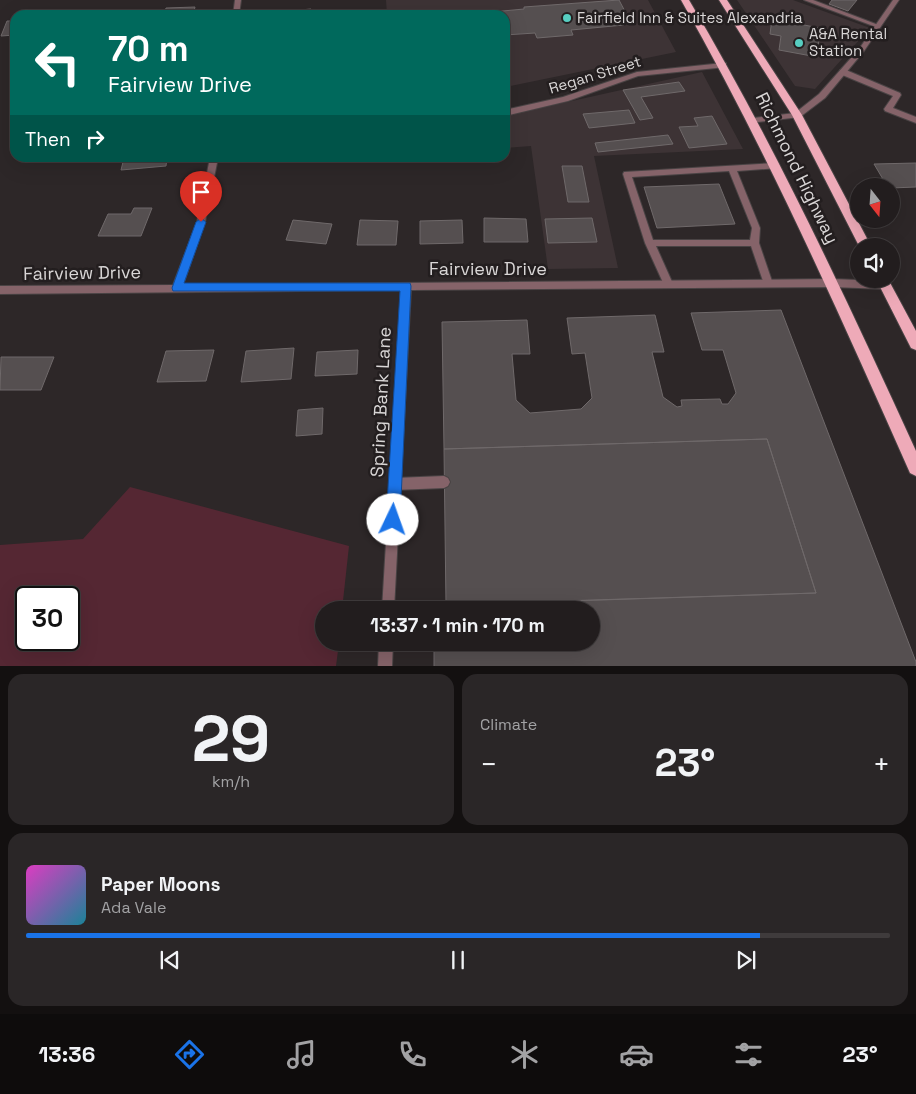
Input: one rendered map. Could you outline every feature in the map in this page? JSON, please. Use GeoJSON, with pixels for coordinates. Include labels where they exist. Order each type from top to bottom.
{"type":"FeatureCollection","features":[{"type":"Feature","properties":{"kind":"highway","name":"Richmond Highway"},"geometry":{"type":"LineString","coordinates":[[685,0],[723,65],[776,166],[832,283],[916,468]]}},
{"type":"Feature","properties":{"kind":"highway","name":"Richmond Highway"},"geometry":{"type":"LineString","coordinates":[[723,0],[797,116],[861,238]]}},
{"type":"Feature","properties":{"kind":"highway"},"geometry":{"type":"LineString","coordinates":[[887,288],[916,344]]}},
{"type":"Feature","properties":{"kind":"street"},"geometry":{"type":"LineString","coordinates":[[807,0],[878,26]]}},
{"type":"Feature","properties":{"kind":"street"},"geometry":{"type":"LineString","coordinates":[[753,122],[797,116],[827,92],[896,0]]}},
{"type":"Feature","properties":{"kind":"street","name":"Regan Street"},"geometry":{"type":"LineString","coordinates":[[510,112],[565,99],[637,74],[723,65]]}},
{"type":"Feature","properties":{"kind":"street"},"geometry":{"type":"LineString","coordinates":[[843,72],[897,95],[888,109],[916,120]]}},
{"type":"Feature","properties":{"kind":"street"},"geometry":{"type":"LineString","coordinates":[[177,288],[201,222],[213,162]]}},
{"type":"Feature","properties":{"kind":"street"},"geometry":{"type":"LineString","coordinates":[[668,284],[650,243],[627,174],[776,166]]}},
{"type":"Feature","properties":{"kind":"street"},"geometry":{"type":"LineString","coordinates":[[732,168],[756,228],[754,243],[768,284]]}},
{"type":"Feature","properties":{"kind":"street"},"geometry":{"type":"LineString","coordinates":[[650,243],[754,243]]}},
{"type":"Feature","properties":{"kind":"street","name":"Fairview Drive"},"geometry":{"type":"LineString","coordinates":[[0,290],[850,283]]}},
{"type":"Feature","properties":{"kind":"street","name":"Spring Bank Lane"},"geometry":{"type":"LineString","coordinates":[[388,601],[406,286]]}},
{"type":"Feature","properties":{"kind":"street"},"geometry":{"type":"LineString","coordinates":[[395,484],[444,482]]}},
{"type":"Feature","properties":{"kind":"street"},"geometry":{"type":"LineString","coordinates":[[385,666],[386,651]]}},
{"type":"Feature","properties":{"kind":"shaded area"},"geometry":{"type":"Polygon","coordinates":[[[386,0],[648,0],[676,52],[510,86],[510,10],[387,10],[386,0]]]}},
{"type":"Feature","properties":{"kind":"shaded area"},"geometry":{"type":"Polygon","coordinates":[[[737,0],[793,0],[870,28],[815,89],[795,86],[737,0]]]}},
{"type":"Feature","properties":{"kind":"shaded area"},"geometry":{"type":"Polygon","coordinates":[[[702,72],[743,149],[594,156],[618,268],[548,269],[531,146],[510,148],[510,115],[702,72]]]}},
{"type":"Feature","properties":{"kind":"shaded area"},"geometry":{"type":"Polygon","coordinates":[[[130,487],[349,546],[343,601],[315,601],[315,651],[338,651],[336,666],[0,666],[0,545],[83,539],[130,487]]]}},
{"type":"Feature","properties":{"kind":"building","name":"Fairfield Inn & Suites Alexandria"},"geometry":{"type":"Polygon","coordinates":[[[619,0],[630,21],[622,22],[624,25],[571,30],[573,35],[537,38],[535,33],[510,35],[510,10],[524,9],[524,7],[619,0]]]}},
{"type":"Feature","properties":{"kind":"building"},"geometry":{"type":"Polygon","coordinates":[[[832,0],[857,0],[848,11],[829,4],[832,0]]]}},
{"type":"Feature","properties":{"kind":"building"},"geometry":{"type":"Polygon","coordinates":[[[195,7],[194,10],[165,10],[166,8],[195,7]]]}},
{"type":"Feature","properties":{"kind":"building","name":"A&A Rental Station"},"geometry":{"type":"Polygon","coordinates":[[[772,19],[820,28],[817,57],[779,50],[781,36],[770,34],[772,19]]]}},
{"type":"Feature","properties":{"kind":"building"},"geometry":{"type":"Polygon","coordinates":[[[7,21],[10,21],[10,35],[1,36],[7,21]]]}},
{"type":"Feature","properties":{"kind":"building"},"geometry":{"type":"Polygon","coordinates":[[[679,82],[685,91],[641,97],[653,118],[640,120],[623,90],[679,82]]]}},
{"type":"Feature","properties":{"kind":"building"},"geometry":{"type":"Polygon","coordinates":[[[629,110],[635,123],[589,128],[583,114],[629,110]]]}},
{"type":"Feature","properties":{"kind":"building"},"geometry":{"type":"Polygon","coordinates":[[[712,116],[727,144],[689,148],[679,127],[698,126],[694,118],[712,116]]]}},
{"type":"Feature","properties":{"kind":"building"},"geometry":{"type":"Polygon","coordinates":[[[668,135],[673,144],[598,152],[595,143],[668,135]]]}},
{"type":"Feature","properties":{"kind":"building"},"geometry":{"type":"Polygon","coordinates":[[[123,162],[166,162],[166,166],[121,170],[123,162]]]}},
{"type":"Feature","properties":{"kind":"building"},"geometry":{"type":"Polygon","coordinates":[[[916,163],[916,187],[900,188],[900,178],[882,178],[874,164],[916,163]]]}},
{"type":"Feature","properties":{"kind":"building"},"geometry":{"type":"Polygon","coordinates":[[[562,166],[582,166],[589,202],[568,202],[562,166]]]}},
{"type":"Feature","properties":{"kind":"building"},"geometry":{"type":"Polygon","coordinates":[[[719,184],[735,224],[657,228],[644,187],[719,184]]]}},
{"type":"Feature","properties":{"kind":"building"},"geometry":{"type":"Polygon","coordinates":[[[134,208],[152,208],[141,236],[98,236],[108,214],[131,214],[134,208]]]}},
{"type":"Feature","properties":{"kind":"building"},"geometry":{"type":"Polygon","coordinates":[[[484,218],[526,219],[528,242],[484,242],[484,218]]]}},
{"type":"Feature","properties":{"kind":"building"},"geometry":{"type":"Polygon","coordinates":[[[592,218],[597,242],[548,243],[545,219],[592,218]]]}},
{"type":"Feature","properties":{"kind":"building"},"geometry":{"type":"Polygon","coordinates":[[[293,220],[332,224],[326,244],[286,240],[293,220]]]}},
{"type":"Feature","properties":{"kind":"building"},"geometry":{"type":"Polygon","coordinates":[[[360,220],[398,221],[396,245],[357,245],[360,220]]]}},
{"type":"Feature","properties":{"kind":"building"},"geometry":{"type":"Polygon","coordinates":[[[462,220],[463,243],[420,244],[420,221],[462,220]]]}},
{"type":"Feature","properties":{"kind":"building"},"geometry":{"type":"Polygon","coordinates":[[[781,310],[916,666],[434,666],[434,651],[600,651],[600,601],[561,601],[816,593],[767,439],[444,449],[442,322],[527,320],[530,354],[512,354],[516,400],[530,413],[581,409],[592,398],[585,353],[572,354],[567,318],[655,315],[664,352],[652,352],[663,397],[677,407],[682,406],[681,400],[720,399],[722,404],[728,404],[736,393],[723,350],[702,350],[691,313],[781,310]]]}},
{"type":"Feature","properties":{"kind":"building"},"geometry":{"type":"Polygon","coordinates":[[[294,348],[291,379],[241,382],[246,351],[294,348]]]}},
{"type":"Feature","properties":{"kind":"building"},"geometry":{"type":"Polygon","coordinates":[[[214,350],[206,381],[157,382],[166,351],[214,350]]]}},
{"type":"Feature","properties":{"kind":"building"},"geometry":{"type":"Polygon","coordinates":[[[358,350],[357,374],[315,376],[317,352],[358,350]]]}},
{"type":"Feature","properties":{"kind":"building"},"geometry":{"type":"Polygon","coordinates":[[[1,357],[54,357],[41,390],[0,390],[1,357]]]}},
{"type":"Feature","properties":{"kind":"building"},"geometry":{"type":"Polygon","coordinates":[[[323,408],[322,434],[296,436],[298,410],[323,408]]]}},
{"type":"Feature","properties":{"kind":"building"},"geometry":{"type":"Polygon","coordinates":[[[767,439],[816,593],[569,601],[446,601],[444,449],[767,439]]]}},
{"type":"Feature","properties":{"kind":"place","name":"Fairfield Inn & Suites Alexandria"},"geometry":{"type":"Point","coordinates":[567,18]}},
{"type":"Feature","properties":{"kind":"place","name":"A&A Rental Station"},"geometry":{"type":"Point","coordinates":[799,43]}},
{"type":"Feature","properties":{"kind":"route"},"geometry":{"type":"LineString","coordinates":[[201,222],[177,288],[406,286],[393,520]]}}]}
